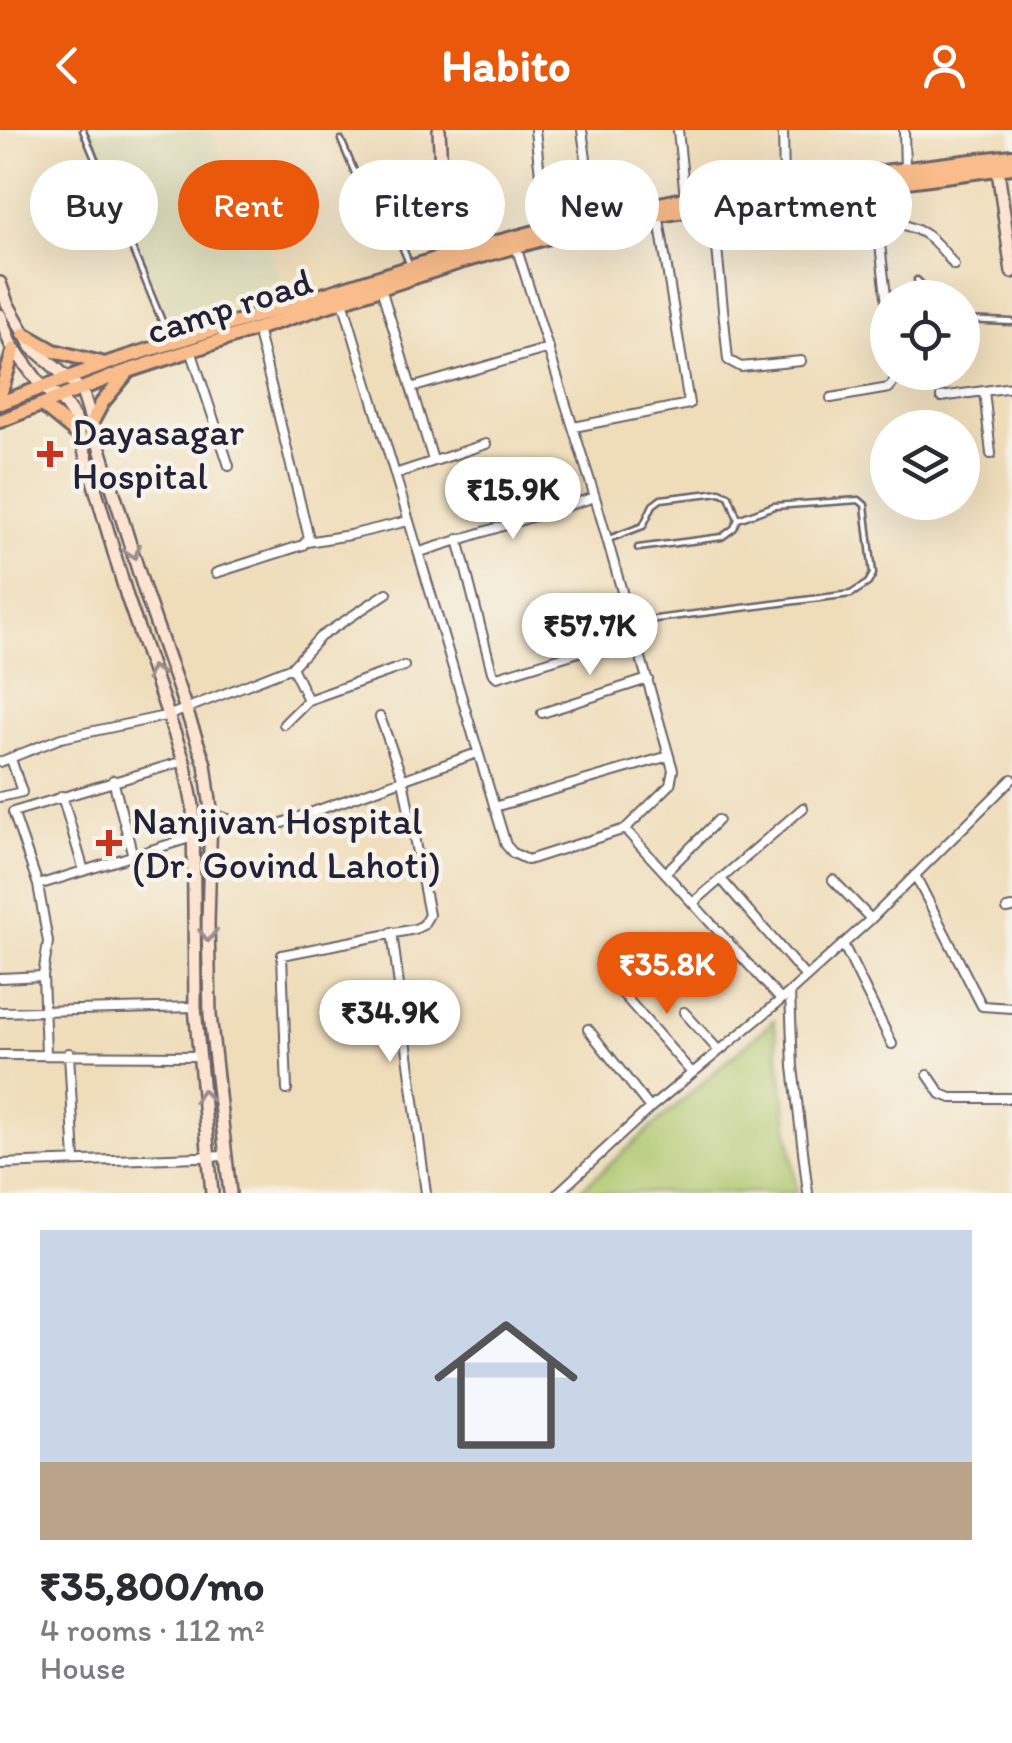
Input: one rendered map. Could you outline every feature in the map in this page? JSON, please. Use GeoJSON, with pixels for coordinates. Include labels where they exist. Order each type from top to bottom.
{"type":"FeatureCollection","features":[{"type":"Feature","properties":{"kind":"main road","name":"camp road"},"geometry":{"type":"LineString","coordinates":[[912,173],[1007,162]]}},
{"type":"Feature","properties":{"kind":"main road","name":"camp road"},"geometry":{"type":"LineString","coordinates":[[0,422],[128,371],[525,238]]}},
{"type":"Feature","properties":{"kind":"main road","name":"camp road"},"geometry":{"type":"LineString","coordinates":[[0,399],[452,254],[525,240]]}},
{"type":"Feature","properties":{"kind":"main road"},"geometry":{"type":"LineString","coordinates":[[24,334],[62,354],[106,364]]}},
{"type":"Feature","properties":{"kind":"main road"},"geometry":{"type":"LineString","coordinates":[[0,399],[14,349]]}},
{"type":"Feature","properties":{"kind":"main road"},"geometry":{"type":"LineString","coordinates":[[92,422],[128,371]]}},
{"type":"Feature","properties":{"kind":"main road"},"geometry":{"type":"LineString","coordinates":[[43,406],[80,436]]}},
{"type":"Feature","properties":{"kind":"street"},"geometry":{"type":"LineString","coordinates":[[439,130],[452,254]]}},
{"type":"Feature","properties":{"kind":"street"},"geometry":{"type":"LineString","coordinates":[[535,130],[538,160]]}},
{"type":"Feature","properties":{"kind":"street"},"geometry":{"type":"LineString","coordinates":[[582,130],[586,160]]}},
{"type":"Feature","properties":{"kind":"street"},"geometry":{"type":"LineString","coordinates":[[678,130],[682,160]]}},
{"type":"Feature","properties":{"kind":"street"},"geometry":{"type":"LineString","coordinates":[[783,130],[784,160]]}},
{"type":"Feature","properties":{"kind":"street"},"geometry":{"type":"LineString","coordinates":[[904,130],[905,160]]}},
{"type":"Feature","properties":{"kind":"street"},"geometry":{"type":"LineString","coordinates":[[1007,162],[1012,272]]}},
{"type":"Feature","properties":{"kind":"street"},"geometry":{"type":"LineString","coordinates":[[574,427],[688,404],[659,216]]}},
{"type":"Feature","properties":{"kind":"street"},"geometry":{"type":"LineString","coordinates":[[912,229],[935,238],[954,265]]}},
{"type":"Feature","properties":{"kind":"street"},"geometry":{"type":"LineString","coordinates":[[342,301],[506,844],[513,854],[528,860],[625,829],[670,785],[673,776],[636,634],[515,242]]}},
{"type":"Feature","properties":{"kind":"street"},"geometry":{"type":"LineString","coordinates":[[716,250],[728,360],[741,367],[801,361]]}},
{"type":"Feature","properties":{"kind":"street"},"geometry":{"type":"LineString","coordinates":[[880,250],[884,280]]}},
{"type":"Feature","properties":{"kind":"street"},"geometry":{"type":"LineString","coordinates":[[0,283],[32,347],[82,391],[145,592],[205,764],[210,813],[210,1015],[230,1193]]}},
{"type":"Feature","properties":{"kind":"street"},"geometry":{"type":"LineString","coordinates":[[381,288],[433,460]]}},
{"type":"Feature","properties":{"kind":"street"},"geometry":{"type":"LineString","coordinates":[[0,316],[14,349],[42,387],[61,400],[75,419],[127,597],[184,761],[194,806],[195,1007],[212,1193]]}},
{"type":"Feature","properties":{"kind":"street"},"geometry":{"type":"LineString","coordinates":[[256,329],[310,534],[307,542]]}},
{"type":"Feature","properties":{"kind":"street"},"geometry":{"type":"LineString","coordinates":[[411,388],[549,348]]}},
{"type":"Feature","properties":{"kind":"street"},"geometry":{"type":"LineString","coordinates":[[191,350],[229,466]]}},
{"type":"Feature","properties":{"kind":"street"},"geometry":{"type":"LineString","coordinates":[[941,397],[1012,388]]}},
{"type":"Feature","properties":{"kind":"street"},"geometry":{"type":"LineString","coordinates":[[831,398],[877,390]]}},
{"type":"Feature","properties":{"kind":"street"},"geometry":{"type":"LineString","coordinates":[[984,391],[991,454]]}},
{"type":"Feature","properties":{"kind":"street"},"geometry":{"type":"LineString","coordinates":[[394,474],[486,444]]}},
{"type":"Feature","properties":{"kind":"street"},"geometry":{"type":"LineString","coordinates":[[420,552],[595,497]]}},
{"type":"Feature","properties":{"kind":"street"},"geometry":{"type":"LineString","coordinates":[[216,572],[307,542],[408,521]]}},
{"type":"Feature","properties":{"kind":"street"},"geometry":{"type":"LineString","coordinates":[[458,539],[492,672],[497,677],[636,634]]}},
{"type":"Feature","properties":{"kind":"street"},"geometry":{"type":"LineString","coordinates":[[0,762],[61,738],[170,715],[292,667],[320,637],[387,593]]}},
{"type":"Feature","properties":{"kind":"street"},"geometry":{"type":"LineString","coordinates":[[284,724],[308,700],[404,666]]}},
{"type":"Feature","properties":{"kind":"street"},"geometry":{"type":"LineString","coordinates":[[292,667],[308,700]]}},
{"type":"Feature","properties":{"kind":"street"},"geometry":{"type":"LineString","coordinates":[[542,713],[648,678]]}},
{"type":"Feature","properties":{"kind":"street"},"geometry":{"type":"LineString","coordinates":[[288,1090],[282,955],[423,925],[428,915],[403,780],[380,716]]}},
{"type":"Feature","properties":{"kind":"street"},"geometry":{"type":"LineString","coordinates":[[210,813],[260,831],[477,754]]}},
{"type":"Feature","properties":{"kind":"street"},"geometry":{"type":"LineString","coordinates":[[494,807],[669,756]]}},
{"type":"Feature","properties":{"kind":"street"},"geometry":{"type":"LineString","coordinates":[[0,797],[22,792],[11,759]]}},
{"type":"Feature","properties":{"kind":"street"},"geometry":{"type":"LineString","coordinates":[[46,1054],[44,976],[48,947],[38,885],[14,812],[184,761]]}},
{"type":"Feature","properties":{"kind":"street"},"geometry":{"type":"LineString","coordinates":[[113,780],[133,856]]}},
{"type":"Feature","properties":{"kind":"street"},"geometry":{"type":"LineString","coordinates":[[558,1193],[650,1108],[843,944],[1012,780]]}},
{"type":"Feature","properties":{"kind":"street"},"geometry":{"type":"LineString","coordinates":[[62,796],[84,871]]}},
{"type":"Feature","properties":{"kind":"street"},"geometry":{"type":"LineString","coordinates":[[692,903],[804,808]]}},
{"type":"Feature","properties":{"kind":"street"},"geometry":{"type":"LineString","coordinates":[[665,872],[718,820]]}},
{"type":"Feature","properties":{"kind":"street"},"geometry":{"type":"LineString","coordinates":[[625,829],[781,1000]]}},
{"type":"Feature","properties":{"kind":"street"},"geometry":{"type":"LineString","coordinates":[[38,885],[192,837]]}},
{"type":"Feature","properties":{"kind":"street"},"geometry":{"type":"LineString","coordinates":[[916,875],[982,1006],[1012,1008]]}},
{"type":"Feature","properties":{"kind":"street"},"geometry":{"type":"LineString","coordinates":[[721,879],[806,976]]}},
{"type":"Feature","properties":{"kind":"street"},"geometry":{"type":"LineString","coordinates":[[833,880],[870,919]]}},
{"type":"Feature","properties":{"kind":"street"},"geometry":{"type":"LineString","coordinates":[[392,932],[424,1193]]}},
{"type":"Feature","properties":{"kind":"street"},"geometry":{"type":"LineString","coordinates":[[843,944],[892,1044]]}},
{"type":"Feature","properties":{"kind":"street"},"geometry":{"type":"LineString","coordinates":[[0,978],[44,976]]}},
{"type":"Feature","properties":{"kind":"street"},"geometry":{"type":"LineString","coordinates":[[615,985],[692,1073]]}},
{"type":"Feature","properties":{"kind":"street"},"geometry":{"type":"LineString","coordinates":[[790,992],[793,1067],[808,1193]]}},
{"type":"Feature","properties":{"kind":"street"},"geometry":{"type":"LineString","coordinates":[[0,1012],[195,1007]]}},
{"type":"Feature","properties":{"kind":"street"},"geometry":{"type":"LineString","coordinates":[[684,1012],[719,1051]]}},
{"type":"Feature","properties":{"kind":"street"},"geometry":{"type":"LineString","coordinates":[[588,1029],[650,1108]]}},
{"type":"Feature","properties":{"kind":"street"},"geometry":{"type":"LineString","coordinates":[[69,1054],[75,1161]]}},
{"type":"Feature","properties":{"kind":"street"},"geometry":{"type":"LineString","coordinates":[[0,1055],[198,1056]]}},
{"type":"Feature","properties":{"kind":"street"},"geometry":{"type":"LineString","coordinates":[[928,1075],[942,1094],[950,1098],[1012,1098]]}},
{"type":"Feature","properties":{"kind":"street"},"geometry":{"type":"LineString","coordinates":[[0,1164],[226,1156]]}},
{"type":"Feature","properties":{"kind":"lane"},"geometry":{"type":"LineString","coordinates":[[83,130],[171,343]]}},
{"type":"Feature","properties":{"kind":"lane"},"geometry":{"type":"LineString","coordinates":[[341,140],[362,190],[384,202],[411,268]]}},
{"type":"Feature","properties":{"kind":"lane"},"geometry":{"type":"LineString","coordinates":[[980,321],[1012,322]]}},
{"type":"Feature","properties":{"kind":"lane"},"geometry":{"type":"LineString","coordinates":[[606,540],[643,526],[653,505],[661,499],[720,492],[728,496],[738,519]]}},
{"type":"Feature","properties":{"kind":"lane"},"geometry":{"type":"LineString","coordinates":[[632,622],[852,594],[868,583],[873,574],[865,505],[858,500],[774,506],[738,519],[722,538],[638,548]]}},
{"type":"Feature","properties":{"kind":"shaded area"},"geometry":{"type":"Polygon","coordinates":[[[88,130],[210,130],[224,160],[178,160],[178,250],[267,250],[282,282],[168,317],[139,250],[158,250],[158,160],[101,160],[88,130]]]}},
{"type":"Feature","properties":{"kind":"green space"},"geometry":{"type":"Polygon","coordinates":[[[774,1020],[797,1193],[577,1193],[774,1020]]]}},
{"type":"Feature","properties":{"kind":"place","name":"Dayasagar Hospital"},"geometry":{"type":"Point","coordinates":[50,454]}},
{"type":"Feature","properties":{"kind":"place","name":"Nanjivan Hospital (Dr. Govind Lahoti)"},"geometry":{"type":"Point","coordinates":[109,843]}}]}
